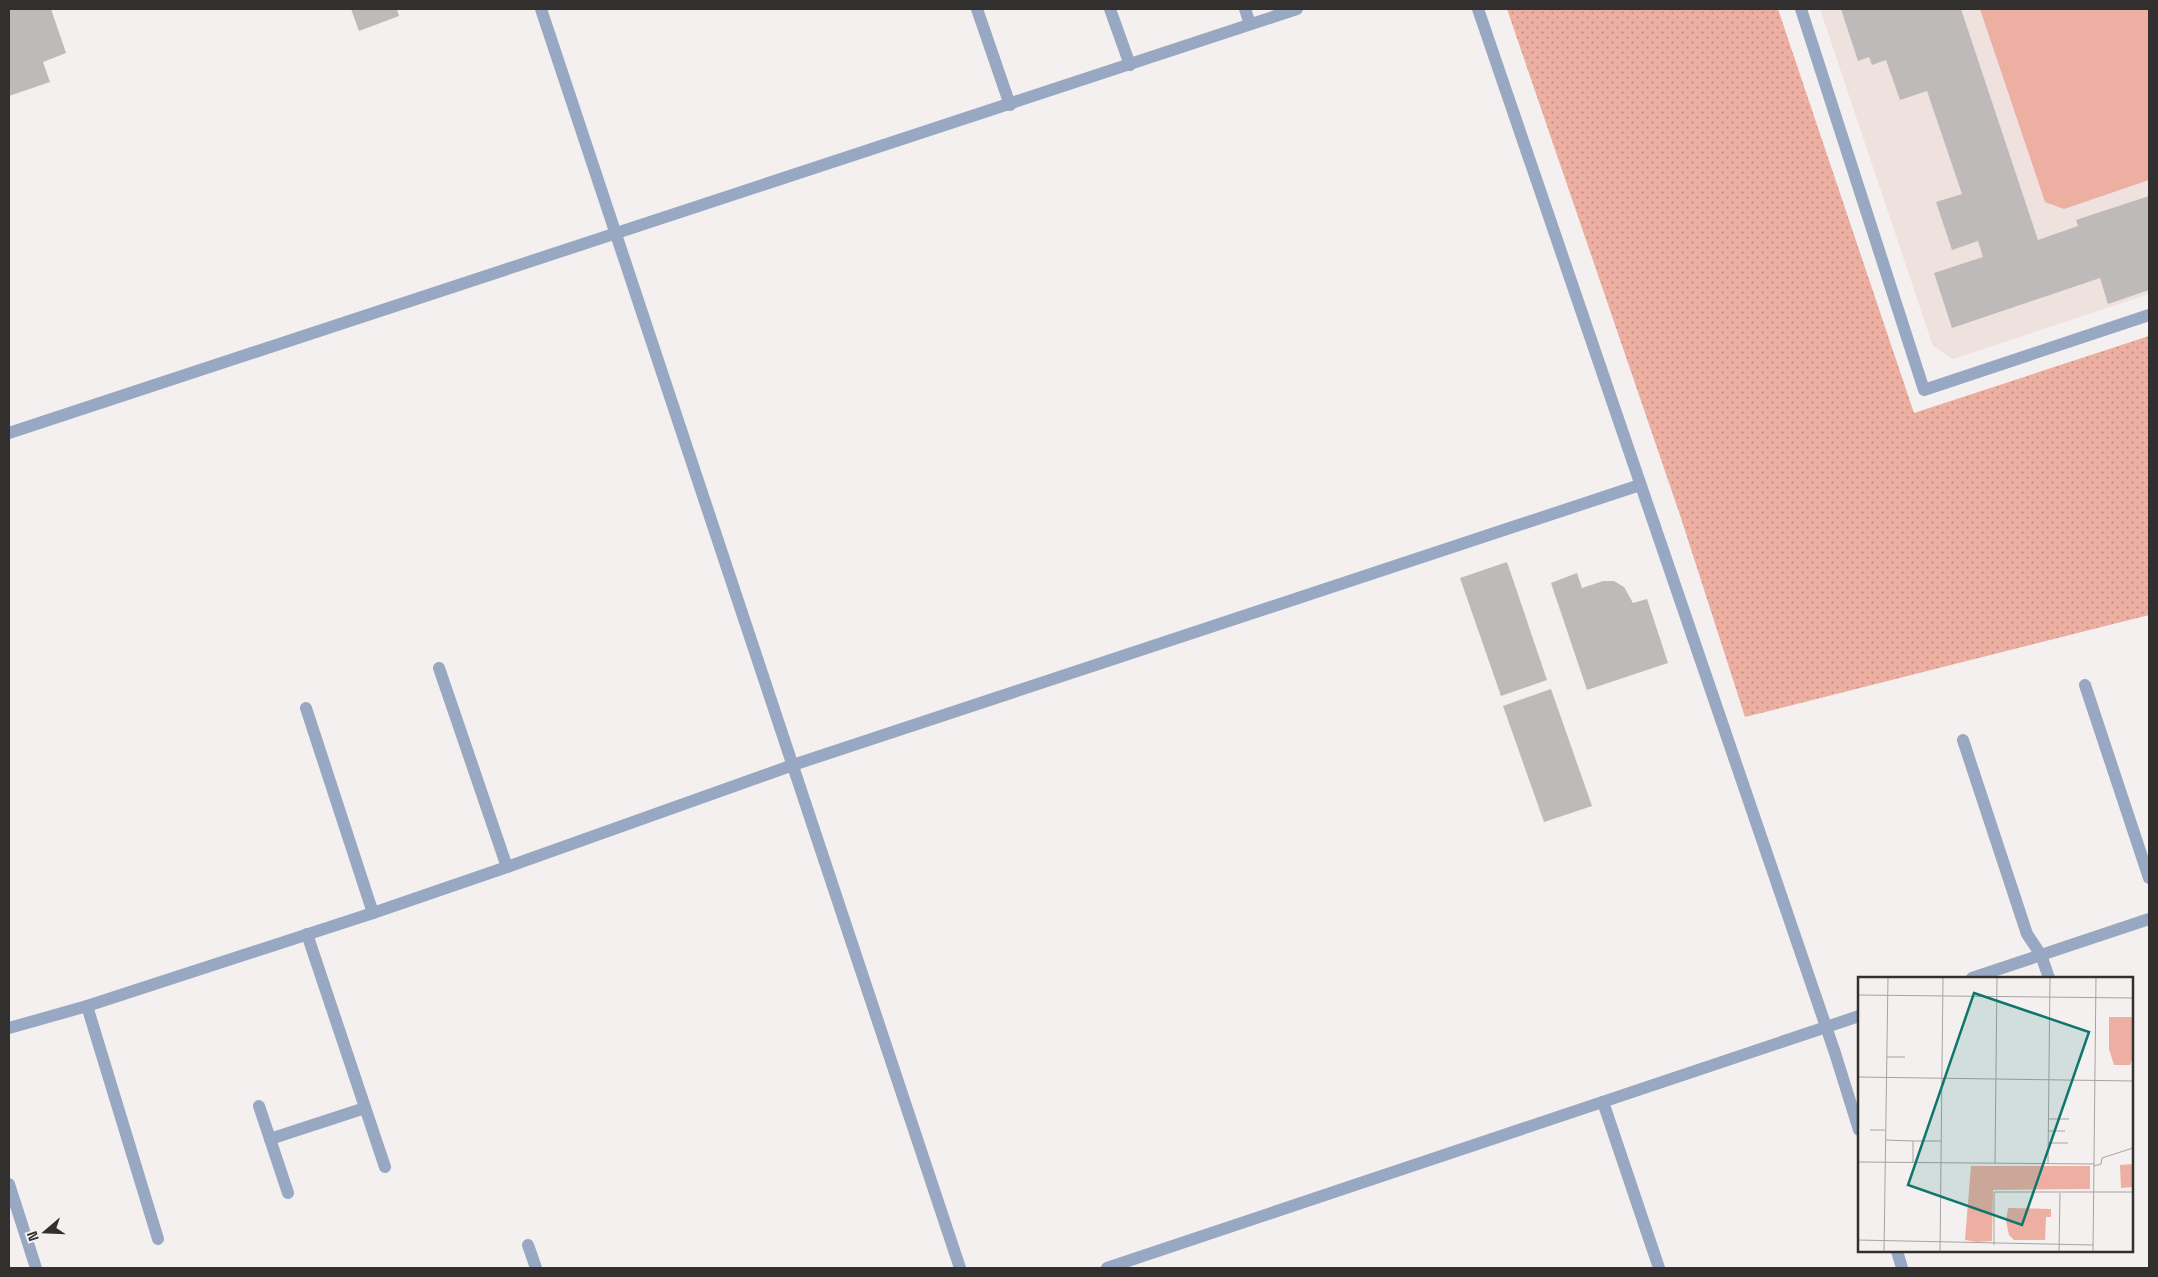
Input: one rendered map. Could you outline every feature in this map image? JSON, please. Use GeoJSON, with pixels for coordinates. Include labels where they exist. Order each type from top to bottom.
{"type":"FeatureCollection","features":[{"type":"Feature","properties":{"kind":"street"},"geometry":{"type":"LineString","coordinates":[[541,9],[960,1268]]}},
{"type":"Feature","properties":{"kind":"street"},"geometry":{"type":"LineString","coordinates":[[977,9],[1010,105]]}},
{"type":"Feature","properties":{"kind":"street"},"geometry":{"type":"LineString","coordinates":[[1110,9],[1130,65]]}},
{"type":"Feature","properties":{"kind":"street"},"geometry":{"type":"LineString","coordinates":[[1245,9],[1250,24]]}},
{"type":"Feature","properties":{"kind":"street"},"geometry":{"type":"LineString","coordinates":[[9,433],[1297,9]]}},
{"type":"Feature","properties":{"kind":"street"},"geometry":{"type":"LineString","coordinates":[[1478,9],[1826,1027],[1858,1127]]}},
{"type":"Feature","properties":{"kind":"street"},"geometry":{"type":"LineString","coordinates":[[1801,9],[1924,390],[2149,315]]}},
{"type":"Feature","properties":{"kind":"street"},"geometry":{"type":"LineString","coordinates":[[9,1028],[87,1006],[373,913],[793,765],[1640,485]]}},
{"type":"Feature","properties":{"kind":"street"},"geometry":{"type":"LineString","coordinates":[[439,668],[507,867]]}},
{"type":"Feature","properties":{"kind":"street"},"geometry":{"type":"LineString","coordinates":[[2085,685],[2149,878]]}},
{"type":"Feature","properties":{"kind":"street"},"geometry":{"type":"LineString","coordinates":[[306,708],[373,913]]}},
{"type":"Feature","properties":{"kind":"street"},"geometry":{"type":"LineString","coordinates":[[1963,740],[2027,934],[2041,955],[2049,977]]}},
{"type":"Feature","properties":{"kind":"street"},"geometry":{"type":"LineString","coordinates":[[1975,977],[2149,919]]}},
{"type":"Feature","properties":{"kind":"street"},"geometry":{"type":"LineString","coordinates":[[307,934],[385,1167]]}},
{"type":"Feature","properties":{"kind":"street"},"geometry":{"type":"LineString","coordinates":[[87,1006],[158,1240]]}},
{"type":"Feature","properties":{"kind":"street"},"geometry":{"type":"LineString","coordinates":[[1107,1268],[1858,1016]]}},
{"type":"Feature","properties":{"kind":"street"},"geometry":{"type":"LineString","coordinates":[[1603,1102],[1659,1268]]}},
{"type":"Feature","properties":{"kind":"street"},"geometry":{"type":"LineString","coordinates":[[259,1106],[288,1193]]}},
{"type":"Feature","properties":{"kind":"street"},"geometry":{"type":"LineString","coordinates":[[270,1139],[365,1108]]}},
{"type":"Feature","properties":{"kind":"street"},"geometry":{"type":"LineString","coordinates":[[9,1184],[36,1268]]}},
{"type":"Feature","properties":{"kind":"street"},"geometry":{"type":"LineString","coordinates":[[528,1245],[536,1268]]}},
{"type":"Feature","properties":{"kind":"street"},"geometry":{"type":"LineString","coordinates":[[1896,1252],[1902,1268]]}},
{"type":"Feature","properties":{"kind":"shaded area"},"geometry":{"type":"Polygon","coordinates":[[[1507,9],[1778,9],[1914,413],[2149,336],[2149,615],[1745,717],[1680,515],[1507,9]]]}},
{"type":"Feature","properties":{"kind":"shaded area"},"geometry":{"type":"Polygon","coordinates":[[[1820,9],[2149,9],[2149,294],[1953,359],[1933,346],[1820,9]]]}},
{"type":"Feature","properties":{"kind":"shaded area"},"geometry":{"type":"Polygon","coordinates":[[[1980,9],[2149,9],[2149,180],[2064,209],[2045,202],[1980,9]]]}},
{"type":"Feature","properties":{"kind":"building"},"geometry":{"type":"Polygon","coordinates":[[[9,9],[51,9],[66,53],[43,62],[50,82],[9,96],[9,9]]]}},
{"type":"Feature","properties":{"kind":"building"},"geometry":{"type":"Polygon","coordinates":[[[351,9],[397,9],[399,16],[359,31],[351,9]]]}},
{"type":"Feature","properties":{"kind":"building"},"geometry":{"type":"Polygon","coordinates":[[[1841,9],[1961,9],[2038,240],[2078,226],[2076,220],[2149,196],[2149,290],[2108,304],[2100,278],[1952,328],[1934,273],[1983,257],[1978,241],[1952,250],[1936,202],[1962,194],[1927,91],[1900,100],[1886,60],[1872,65],[1869,57],[1858,61],[1841,9]]]}},
{"type":"Feature","properties":{"kind":"building"},"geometry":{"type":"Polygon","coordinates":[[[1507,562],[1547,680],[1501,696],[1460,578],[1507,562]]]}},
{"type":"Feature","properties":{"kind":"building"},"geometry":{"type":"Polygon","coordinates":[[[1577,573],[1582,588],[1603,581],[1614,581],[1624,587],[1633,603],[1647,599],[1668,663],[1587,690],[1551,583],[1577,573]]]}},
{"type":"Feature","properties":{"kind":"building"},"geometry":{"type":"Polygon","coordinates":[[[1551,689],[1592,806],[1544,822],[1503,706],[1551,689]]]}}]}
